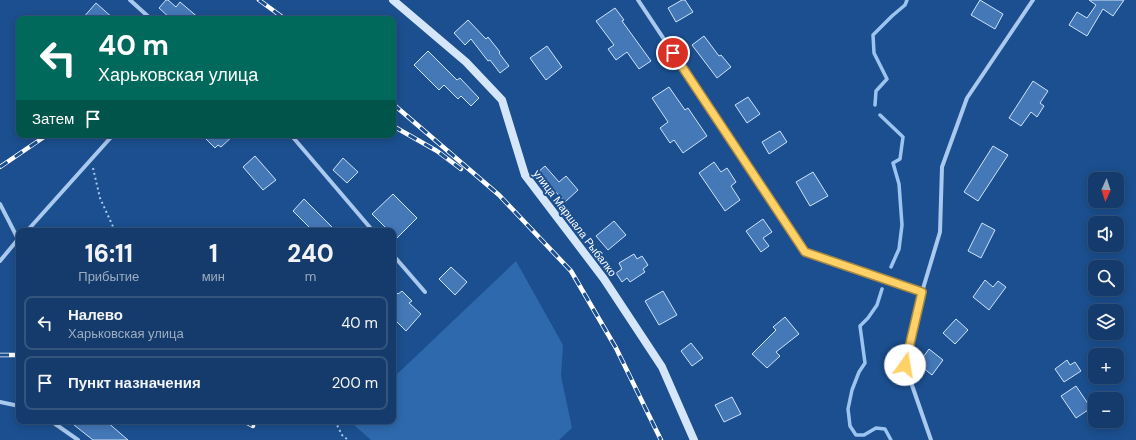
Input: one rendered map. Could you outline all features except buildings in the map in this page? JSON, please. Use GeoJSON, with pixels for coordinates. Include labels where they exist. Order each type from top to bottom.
{"type":"FeatureCollection","features":[{"type":"Feature","properties":{"kind":"street"},"geometry":{"type":"LineString","coordinates":[[130,0],[148,16]]}},
{"type":"Feature","properties":{"kind":"street","name":"улица Маршала Рыбалко"},"geometry":{"type":"LineString","coordinates":[[393,0],[466,62],[502,100],[525,175],[604,279],[662,367],[694,440]]}},
{"type":"Feature","properties":{"kind":"street"},"geometry":{"type":"LineString","coordinates":[[638,0],[805,252],[922,292]]}},
{"type":"Feature","properties":{"kind":"street"},"geometry":{"type":"LineString","coordinates":[[931,440],[905,365],[922,292],[940,232],[942,166],[967,98],[1033,0]]}},
{"type":"Feature","properties":{"kind":"street"},"geometry":{"type":"LineString","coordinates":[[30,228],[110,138]]}},
{"type":"Feature","properties":{"kind":"street"},"geometry":{"type":"LineString","coordinates":[[295,138],[370,228]]}},
{"type":"Feature","properties":{"kind":"street"},"geometry":{"type":"LineString","coordinates":[[0,204],[16,233]]}},
{"type":"Feature","properties":{"kind":"street"},"geometry":{"type":"LineString","coordinates":[[0,261],[16,242]]}},
{"type":"Feature","properties":{"kind":"street"},"geometry":{"type":"LineString","coordinates":[[396,258],[425,292]]}},
{"type":"Feature","properties":{"kind":"street"},"geometry":{"type":"LineString","coordinates":[[0,402],[16,405]]}},
{"type":"Feature","properties":{"kind":"street"},"geometry":{"type":"LineString","coordinates":[[55,424],[78,440]]}},
{"type":"Feature","properties":{"kind":"path"},"geometry":{"type":"LineString","coordinates":[[91,160],[100,198],[114,228]]}},
{"type":"Feature","properties":{"kind":"path"},"geometry":{"type":"LineString","coordinates":[[336,424],[342,435],[348,440]]}},
{"type":"Feature","properties":{"kind":"shaded area"},"geometry":{"type":"Polygon","coordinates":[[[516,261],[563,345],[561,376],[572,428],[559,440],[371,440],[354,425],[396,424],[396,375],[516,261]]]}},
{"type":"Feature","properties":{"kind":"waterway"},"geometry":{"type":"LineString","coordinates":[[875,105],[876,91],[887,79],[874,53],[873,35],[905,5],[907,0]]}},
{"type":"Feature","properties":{"kind":"waterway"},"geometry":{"type":"LineString","coordinates":[[880,115],[903,137],[900,159],[893,163],[899,184],[902,225],[899,249],[891,267]]}},
{"type":"Feature","properties":{"kind":"waterway"},"geometry":{"type":"LineString","coordinates":[[882,289],[877,305],[860,326],[865,363],[859,372],[852,390],[848,409],[850,426],[856,435],[864,435],[876,428],[885,429],[891,440]]}},
{"type":"Feature","properties":{"kind":"railway"},"geometry":{"type":"LineString","coordinates":[[259,0],[281,16]]}},
{"type":"Feature","properties":{"kind":"railway"},"geometry":{"type":"LineString","coordinates":[[396,107],[499,195],[571,271],[616,348],[661,440]]}},
{"type":"Feature","properties":{"kind":"railway"},"geometry":{"type":"LineString","coordinates":[[396,128],[437,151],[461,169]]}},
{"type":"Feature","properties":{"kind":"railway"},"geometry":{"type":"LineString","coordinates":[[0,167],[43,138]]}},
{"type":"Feature","properties":{"kind":"railway"},"geometry":{"type":"LineString","coordinates":[[0,355],[16,355]]}},
{"type":"Feature","properties":{"kind":"railway"},"geometry":{"type":"LineString","coordinates":[[249,424],[253,426]]}},
{"type":"Feature","properties":{"kind":"route"},"geometry":{"type":"LineString","coordinates":[[673,53],[805,252],[922,292],[905,365]]}}]}
